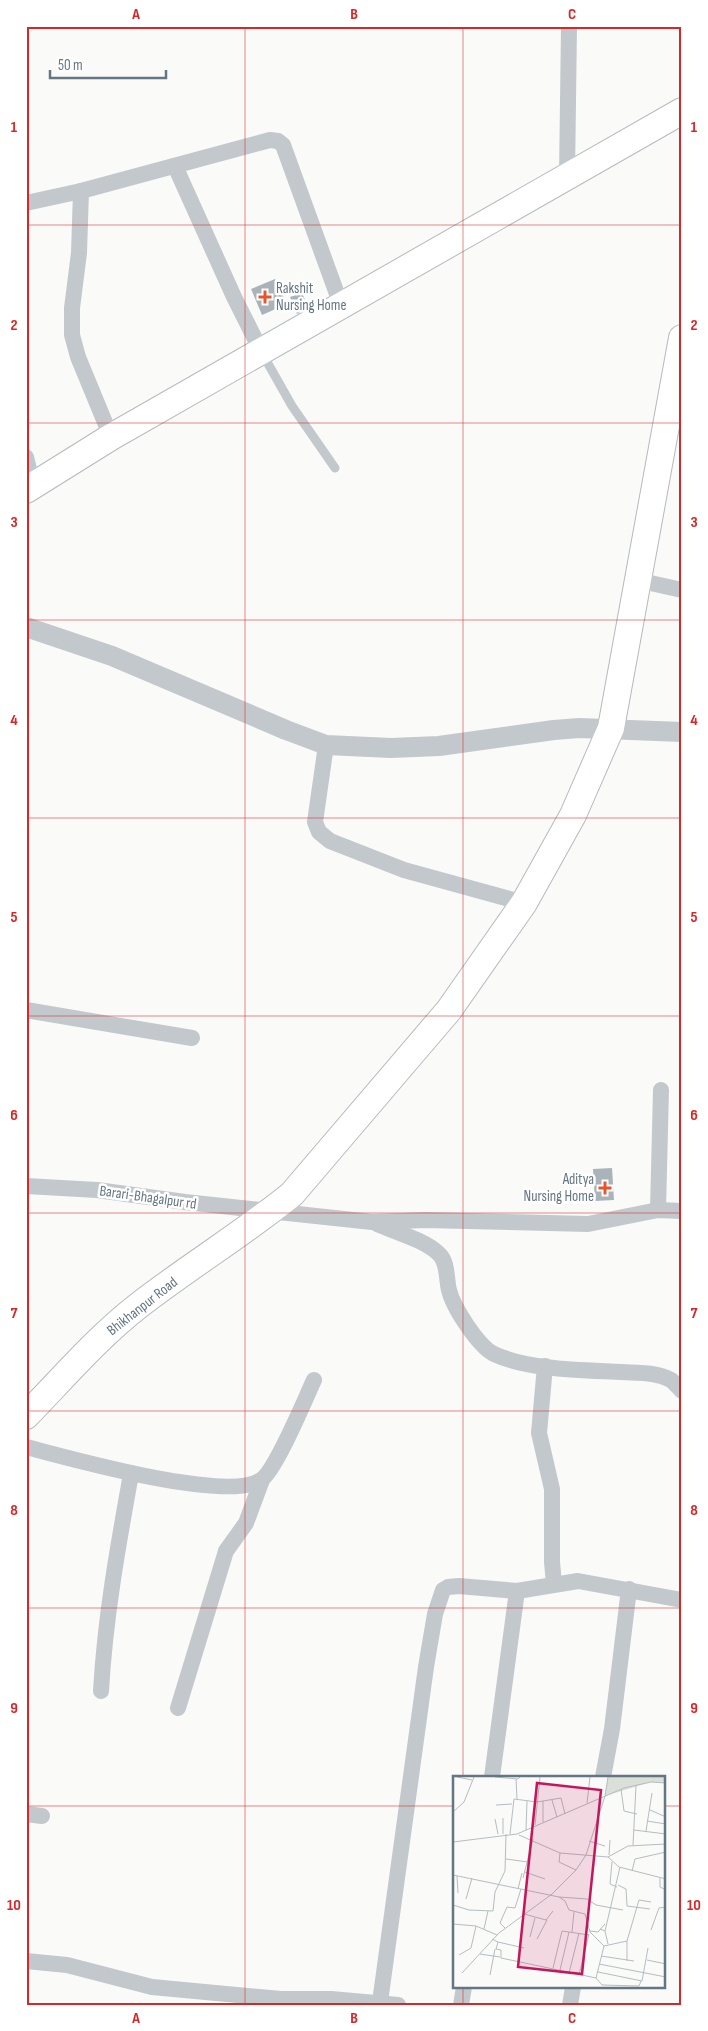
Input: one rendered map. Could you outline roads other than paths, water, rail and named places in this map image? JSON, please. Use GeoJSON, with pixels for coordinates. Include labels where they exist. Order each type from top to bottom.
{"type":"FeatureCollection","features":[{"type":"Feature","properties":{"kind":"main road"},"geometry":{"type":"LineString","coordinates":[[30,488],[111,438],[261,351],[682,111]]}},
{"type":"Feature","properties":{"kind":"main road","name":"Bhikhanpur Road"},"geometry":{"type":"LineString","coordinates":[[26,1416],[107,1332],[138,1306],[270,1212],[292,1194],[448,1010],[524,903],[573,815],[611,728],[682,338]]}},
{"type":"Feature","properties":{"kind":"street"},"geometry":{"type":"LineString","coordinates":[[567,176],[569,26]]}},
{"type":"Feature","properties":{"kind":"street"},"geometry":{"type":"LineString","coordinates":[[26,202],[82,191],[270,140],[278,141],[283,145],[341,305]]}},
{"type":"Feature","properties":{"kind":"street"},"geometry":{"type":"LineString","coordinates":[[175,166],[234,298],[261,351]]}},
{"type":"Feature","properties":{"kind":"street"},"geometry":{"type":"LineString","coordinates":[[82,191],[79,253],[72,308],[72,335],[78,357],[111,438]]}},
{"type":"Feature","properties":{"kind":"street"},"geometry":{"type":"LineString","coordinates":[[26,457],[30,488]]}},
{"type":"Feature","properties":{"kind":"street"},"geometry":{"type":"LineString","coordinates":[[637,580],[682,590]]}},
{"type":"Feature","properties":{"kind":"street"},"geometry":{"type":"LineString","coordinates":[[26,626],[112,656],[286,730],[326,745],[391,748],[439,746],[554,730],[611,728],[682,732]]}},
{"type":"Feature","properties":{"kind":"street"},"geometry":{"type":"LineString","coordinates":[[326,745],[315,822],[319,832],[330,841],[404,870],[524,903]]}},
{"type":"Feature","properties":{"kind":"street"},"geometry":{"type":"LineString","coordinates":[[26,1010],[192,1038]]}},
{"type":"Feature","properties":{"kind":"street"},"geometry":{"type":"LineString","coordinates":[[658,1210],[660,1090]]}},
{"type":"Feature","properties":{"kind":"street","name":"Barari-Bhagalpur rd"},"geometry":{"type":"LineString","coordinates":[[26,1186],[97,1190],[270,1212],[372,1222]]}},
{"type":"Feature","properties":{"kind":"street"},"geometry":{"type":"LineString","coordinates":[[372,1222],[425,1220],[588,1224],[658,1210],[682,1211]]}},
{"type":"Feature","properties":{"kind":"street"},"geometry":{"type":"LineString","coordinates":[[372,1222],[428,1246],[440,1254],[445,1266],[448,1289],[454,1305],[466,1326],[492,1353],[515,1362],[655,1375],[671,1380],[682,1391]]}},
{"type":"Feature","properties":{"kind":"street"},"geometry":{"type":"LineString","coordinates":[[545,1366],[539,1433],[552,1488],[552,1562],[554,1584]]}},
{"type":"Feature","properties":{"kind":"street"},"geometry":{"type":"LineString","coordinates":[[178,1708],[226,1551],[246,1523],[262,1480],[276,1459],[314,1380]]}},
{"type":"Feature","properties":{"kind":"street"},"geometry":{"type":"LineString","coordinates":[[26,1447],[131,1474],[199,1484],[238,1486],[251,1485],[262,1480]]}},
{"type":"Feature","properties":{"kind":"street"},"geometry":{"type":"LineString","coordinates":[[101,1692],[110,1588],[131,1474]]}},
{"type":"Feature","properties":{"kind":"street"},"geometry":{"type":"LineString","coordinates":[[380,2002],[426,1667],[440,1594],[448,1587],[517,1590],[578,1581],[682,1600]]}},
{"type":"Feature","properties":{"kind":"street"},"geometry":{"type":"LineString","coordinates":[[603,1776],[612,1729],[628,1589]]}},
{"type":"Feature","properties":{"kind":"street"},"geometry":{"type":"LineString","coordinates":[[492,1776],[517,1590]]}},
{"type":"Feature","properties":{"kind":"street"},"geometry":{"type":"LineString","coordinates":[[26,1962],[66,1965],[134,1983],[171,1989],[282,1999],[331,1999],[398,2005]]}},
{"type":"Feature","properties":{"kind":"street"},"geometry":{"type":"LineString","coordinates":[[461,2005],[464,1988]]}},
{"type":"Feature","properties":{"kind":"street"},"geometry":{"type":"LineString","coordinates":[[570,2005],[573,1988]]}},
{"type":"Feature","properties":{"kind":"lane"},"geometry":{"type":"LineString","coordinates":[[261,351],[292,406],[334,468]]}},
{"type":"Feature","properties":{"kind":"place","name":"Rakshit Nursing Home"},"geometry":{"type":"Point","coordinates":[265,297]}},
{"type":"Feature","properties":{"kind":"place","name":"Aditya Nursing Home"},"geometry":{"type":"Point","coordinates":[605,1188]}}]}
